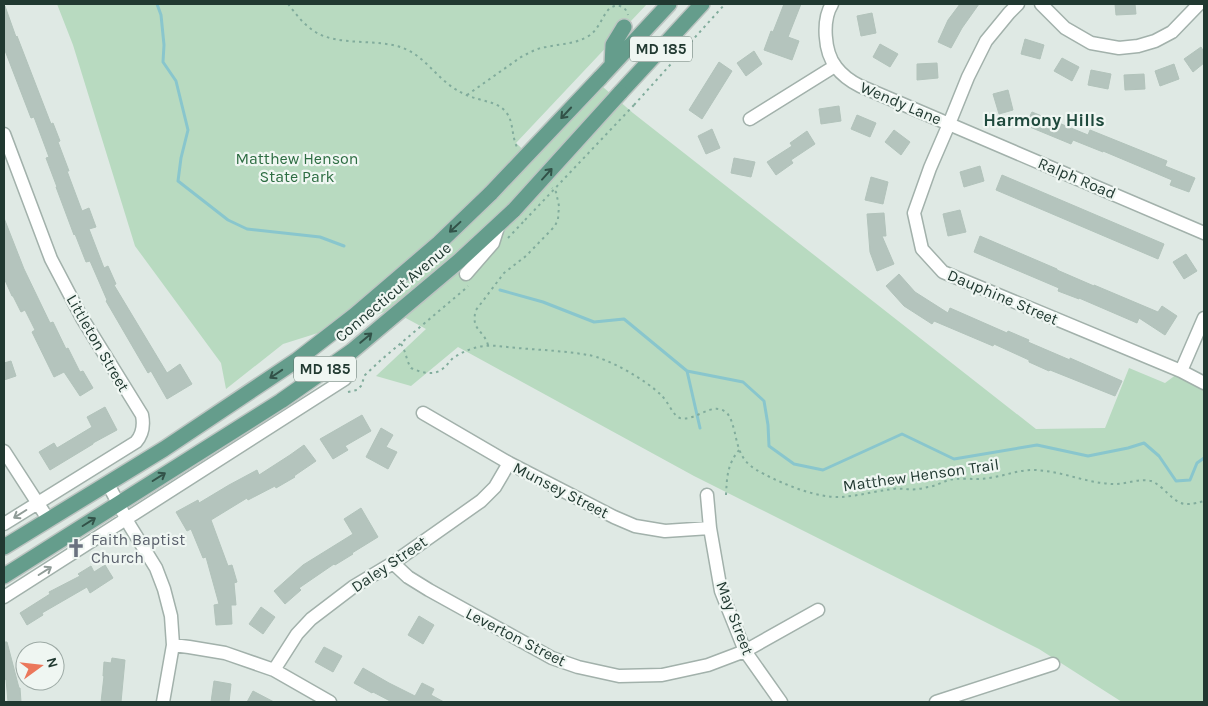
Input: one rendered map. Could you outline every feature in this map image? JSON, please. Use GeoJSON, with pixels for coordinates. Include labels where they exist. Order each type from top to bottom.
{"type":"FeatureCollection","features":[{"type":"Feature","properties":{"kind":"main road","name":"Connecticut Avenue"},"geometry":{"type":"LineString","coordinates":[[4,547],[164,449],[297,360],[362,308],[439,242],[491,193],[669,4]]}},
{"type":"Feature","properties":{"kind":"main road","name":"Connecticut Avenue"},"geometry":{"type":"LineString","coordinates":[[4,576],[281,401],[352,351],[459,261],[499,224],[519,215],[620,93],[700,4]]}},
{"type":"Feature","properties":{"kind":"main road"},"geometry":{"type":"LineString","coordinates":[[612,66],[613,45],[624,26]]}},
{"type":"Feature","properties":{"kind":"street","name":"Wendy Lane"},"geometry":{"type":"LineString","coordinates":[[832,4],[828,9],[825,27],[827,48],[835,66],[852,82],[949,124]]}},
{"type":"Feature","properties":{"kind":"street","name":"Dauphine Street"},"geometry":{"type":"LineString","coordinates":[[1018,4],[986,41],[968,77],[930,168],[914,213],[922,249],[943,272],[1204,383]]}},
{"type":"Feature","properties":{"kind":"street"},"geometry":{"type":"LineString","coordinates":[[1041,4],[1066,28],[1091,43],[1119,48],[1138,46],[1155,41],[1172,32],[1200,4]]}},
{"type":"Feature","properties":{"kind":"street"},"geometry":{"type":"LineString","coordinates":[[750,119],[835,66]]}},
{"type":"Feature","properties":{"kind":"street","name":"Ralph Road"},"geometry":{"type":"LineString","coordinates":[[949,124],[1204,233]]}},
{"type":"Feature","properties":{"kind":"street","name":"Littleton Street"},"geometry":{"type":"LineString","coordinates":[[4,134],[52,259],[82,318],[142,415],[143,420],[142,431],[136,442],[4,524]]}},
{"type":"Feature","properties":{"kind":"street"},"geometry":{"type":"LineString","coordinates":[[468,279],[493,243],[499,224]]}},
{"type":"Feature","properties":{"kind":"street"},"geometry":{"type":"LineString","coordinates":[[1180,372],[1204,318]]}},
{"type":"Feature","properties":{"kind":"street"},"geometry":{"type":"LineString","coordinates":[[4,597],[126,519],[346,386]]}},
{"type":"Feature","properties":{"kind":"street","name":"Munsey Street"},"geometry":{"type":"LineString","coordinates":[[423,413],[509,463],[635,526],[665,530],[710,528]]}},
{"type":"Feature","properties":{"kind":"street"},"geometry":{"type":"LineString","coordinates":[[4,451],[48,519]]}},
{"type":"Feature","properties":{"kind":"street","name":"Daley Street"},"geometry":{"type":"LineString","coordinates":[[274,670],[297,634],[311,618],[481,501],[496,487],[509,463]]}},
{"type":"Feature","properties":{"kind":"street"},"geometry":{"type":"LineString","coordinates":[[108,484],[126,519],[156,568],[171,616],[173,645],[163,702]]}},
{"type":"Feature","properties":{"kind":"street","name":"May Street"},"geometry":{"type":"LineString","coordinates":[[707,495],[710,528],[721,591],[745,650],[781,702]]}},
{"type":"Feature","properties":{"kind":"street","name":"Leverton Street"},"geometry":{"type":"LineString","coordinates":[[393,563],[408,577],[429,590],[552,658],[578,667],[619,676],[662,675],[708,665],[745,650],[818,610]]}},
{"type":"Feature","properties":{"kind":"street"},"geometry":{"type":"LineString","coordinates":[[173,645],[225,653],[274,670],[330,702]]}},
{"type":"Feature","properties":{"kind":"street"},"geometry":{"type":"LineString","coordinates":[[936,702],[1053,664]]}},
{"type":"Feature","properties":{"kind":"path"},"geometry":{"type":"LineString","coordinates":[[288,4],[304,24],[316,33],[328,38],[385,43],[403,47],[413,52],[448,85],[467,95],[496,104],[508,114],[513,138],[520,153]]}},
{"type":"Feature","properties":{"kind":"path"},"geometry":{"type":"LineString","coordinates":[[519,215],[634,105],[725,4]]}},
{"type":"Feature","properties":{"kind":"path"},"geometry":{"type":"LineString","coordinates":[[467,95],[520,56],[544,47],[569,43],[587,37],[594,32],[612,7],[618,5],[626,9],[628,19],[624,26]]}},
{"type":"Feature","properties":{"kind":"path"},"geometry":{"type":"LineString","coordinates":[[401,344],[405,349],[411,368],[429,374],[439,371],[462,353],[488,345],[478,331],[474,316],[476,310],[504,273],[526,256],[558,220],[559,206],[556,192],[549,184]]}},
{"type":"Feature","properties":{"kind":"path"},"geometry":{"type":"LineString","coordinates":[[346,386],[357,390],[366,375],[381,360],[465,289],[468,279]]}},
{"type":"Feature","properties":{"kind":"path","name":"Matthew Henson Trail"},"geometry":{"type":"LineString","coordinates":[[488,345],[559,351],[599,357],[638,377],[652,387],[661,394],[673,412],[681,418],[691,417],[712,409],[722,410],[729,415],[739,450],[743,458],[752,467],[762,474],[820,495],[839,497],[896,488],[908,490],[931,487],[951,479],[984,479],[1032,470],[1059,473],[1110,484],[1149,481],[1159,486],[1183,505],[1204,501]]}},
{"type":"Feature","properties":{"kind":"path"},"geometry":{"type":"LineString","coordinates":[[726,495],[728,470],[739,450]]}},
{"type":"Feature","properties":{"kind":"green space","name":"Matthew Henson State Park"},"geometry":{"type":"Polygon","coordinates":[[[57,4],[647,4],[516,143],[534,160],[603,87],[633,113],[1036,429],[1105,428],[1129,368],[1165,383],[1181,371],[1204,383],[1204,702],[1122,702],[1039,649],[694,476],[458,347],[411,386],[376,376],[426,329],[391,310],[283,344],[226,389],[221,363],[135,246],[73,45],[57,4]]]}},
{"type":"Feature","properties":{"kind":"building"},"geometry":{"type":"Polygon","coordinates":[[[784,4],[801,4],[788,37],[799,41],[792,60],[764,50],[784,4]]]}},
{"type":"Feature","properties":{"kind":"building"},"geometry":{"type":"Polygon","coordinates":[[[960,4],[979,4],[951,48],[938,42],[948,20],[960,4]]]}},
{"type":"Feature","properties":{"kind":"building"},"geometry":{"type":"Polygon","coordinates":[[[1115,4],[1135,4],[1136,14],[1116,15],[1115,4]]]}},
{"type":"Feature","properties":{"kind":"building"},"geometry":{"type":"Polygon","coordinates":[[[4,6],[51,124],[53,123],[60,141],[58,142],[69,171],[67,171],[82,211],[89,208],[96,227],[89,229],[104,268],[108,266],[116,284],[114,285],[167,373],[180,364],[192,384],[167,399],[151,371],[148,373],[106,301],[90,261],[86,262],[74,235],[46,158],[49,157],[34,117],[31,118],[4,48],[4,6]]]}},
{"type":"Feature","properties":{"kind":"building"},"geometry":{"type":"Polygon","coordinates":[[[872,13],[876,33],[861,36],[857,16],[872,13]]]}},
{"type":"Feature","properties":{"kind":"building"},"geometry":{"type":"Polygon","coordinates":[[[1025,39],[1044,45],[1040,59],[1021,54],[1025,39]]]}},
{"type":"Feature","properties":{"kind":"building"},"geometry":{"type":"Polygon","coordinates":[[[880,44],[898,54],[890,67],[873,57],[880,44]]]}},
{"type":"Feature","properties":{"kind":"building"},"geometry":{"type":"Polygon","coordinates":[[[1201,47],[1204,52],[1204,63],[1193,72],[1184,59],[1201,47]]]}},
{"type":"Feature","properties":{"kind":"building"},"geometry":{"type":"Polygon","coordinates":[[[754,51],[762,64],[746,76],[737,63],[754,51]]]}},
{"type":"Feature","properties":{"kind":"building"},"geometry":{"type":"Polygon","coordinates":[[[1062,58],[1079,67],[1072,81],[1054,71],[1062,58]]]}},
{"type":"Feature","properties":{"kind":"building"},"geometry":{"type":"Polygon","coordinates":[[[719,62],[732,71],[702,119],[689,110],[719,62]]]}},
{"type":"Feature","properties":{"kind":"building"},"geometry":{"type":"Polygon","coordinates":[[[937,63],[938,78],[917,80],[917,64],[937,63]]]}},
{"type":"Feature","properties":{"kind":"building"},"geometry":{"type":"Polygon","coordinates":[[[1174,64],[1179,79],[1160,86],[1155,71],[1174,64]]]}},
{"type":"Feature","properties":{"kind":"building"},"geometry":{"type":"Polygon","coordinates":[[[1091,70],[1111,74],[1108,89],[1088,85],[1091,70]]]}},
{"type":"Feature","properties":{"kind":"building"},"geometry":{"type":"Polygon","coordinates":[[[1144,74],[1145,89],[1125,90],[1124,75],[1144,74]]]}},
{"type":"Feature","properties":{"kind":"building"},"geometry":{"type":"Polygon","coordinates":[[[1008,90],[1013,110],[999,114],[993,94],[1008,90]]]}},
{"type":"Feature","properties":{"kind":"building"},"geometry":{"type":"Polygon","coordinates":[[[839,106],[841,121],[821,124],[819,109],[839,106]]]}},
{"type":"Feature","properties":{"kind":"building"},"geometry":{"type":"Polygon","coordinates":[[[1032,112],[1088,135],[1090,130],[1167,161],[1165,166],[1195,178],[1189,192],[1170,185],[1172,180],[1103,151],[1073,140],[1071,144],[1025,125],[1032,112]]]}},
{"type":"Feature","properties":{"kind":"building"},"geometry":{"type":"Polygon","coordinates":[[[857,115],[876,123],[870,137],[851,129],[857,115]]]}},
{"type":"Feature","properties":{"kind":"building"},"geometry":{"type":"Polygon","coordinates":[[[712,129],[720,148],[706,154],[698,136],[712,129]]]}},
{"type":"Feature","properties":{"kind":"building"},"geometry":{"type":"Polygon","coordinates":[[[894,130],[910,142],[901,155],[885,142],[894,130]]]}},
{"type":"Feature","properties":{"kind":"building"},"geometry":{"type":"Polygon","coordinates":[[[807,131],[815,144],[791,160],[793,163],[776,175],[767,162],[792,146],[790,143],[807,131]]]}},
{"type":"Feature","properties":{"kind":"building"},"geometry":{"type":"Polygon","coordinates":[[[734,158],[755,162],[751,177],[731,173],[734,158]]]}},
{"type":"Feature","properties":{"kind":"building"},"geometry":{"type":"Polygon","coordinates":[[[980,166],[984,181],[964,187],[960,172],[980,166]]]}},
{"type":"Feature","properties":{"kind":"building"},"geometry":{"type":"Polygon","coordinates":[[[1002,175],[1164,244],[1158,259],[996,190],[1002,175]]]}},
{"type":"Feature","properties":{"kind":"building"},"geometry":{"type":"Polygon","coordinates":[[[871,177],[888,182],[883,204],[865,200],[871,177]]]}},
{"type":"Feature","properties":{"kind":"building"},"geometry":{"type":"Polygon","coordinates":[[[960,210],[966,232],[948,236],[943,214],[960,210]]]}},
{"type":"Feature","properties":{"kind":"building"},"geometry":{"type":"Polygon","coordinates":[[[884,213],[886,236],[882,236],[894,264],[877,271],[870,252],[867,214],[884,213]]]}},
{"type":"Feature","properties":{"kind":"building"},"geometry":{"type":"Polygon","coordinates":[[[4,218],[24,269],[50,323],[53,322],[66,349],[68,348],[80,372],[83,371],[93,388],[80,396],[64,372],[54,377],[32,332],[35,330],[25,310],[21,312],[4,278],[4,218]]]}},
{"type":"Feature","properties":{"kind":"building"},"geometry":{"type":"Polygon","coordinates":[[[980,236],[1158,312],[1162,306],[1177,316],[1165,335],[1139,318],[1137,323],[1058,291],[1059,288],[974,252],[980,236]]]}},
{"type":"Feature","properties":{"kind":"building"},"geometry":{"type":"Polygon","coordinates":[[[1186,254],[1197,271],[1184,279],[1173,262],[1186,254]]]}},
{"type":"Feature","properties":{"kind":"building"},"geometry":{"type":"Polygon","coordinates":[[[899,274],[915,292],[948,313],[950,308],[1122,381],[1115,396],[1049,371],[994,344],[993,346],[934,321],[932,324],[904,306],[886,286],[899,274]]]}},
{"type":"Feature","properties":{"kind":"building"},"geometry":{"type":"Polygon","coordinates":[[[11,361],[16,376],[4,380],[4,363],[11,361]]]}},
{"type":"Feature","properties":{"kind":"building"},"geometry":{"type":"Polygon","coordinates":[[[105,407],[117,430],[50,470],[39,452],[54,443],[57,448],[92,427],[87,417],[105,407]]]}},
{"type":"Feature","properties":{"kind":"building"},"geometry":{"type":"Polygon","coordinates":[[[362,415],[371,431],[345,446],[348,450],[333,459],[320,439],[362,415]]]}},
{"type":"Feature","properties":{"kind":"building"},"geometry":{"type":"Polygon","coordinates":[[[381,428],[393,435],[386,447],[397,452],[388,469],[366,457],[381,428]]]}},
{"type":"Feature","properties":{"kind":"building"},"geometry":{"type":"Polygon","coordinates":[[[304,445],[316,461],[295,477],[276,488],[275,486],[248,500],[247,498],[211,520],[228,566],[232,565],[237,582],[234,583],[236,605],[231,605],[232,624],[216,625],[214,605],[219,604],[206,557],[203,558],[191,529],[187,531],[176,512],[198,500],[199,503],[257,470],[259,475],[304,445]]]}},
{"type":"Feature","properties":{"kind":"building"},"geometry":{"type":"Polygon","coordinates":[[[361,508],[378,537],[299,588],[301,590],[285,604],[274,591],[303,565],[353,534],[344,519],[361,508]]]}},
{"type":"Feature","properties":{"kind":"building"},"geometry":{"type":"Polygon","coordinates":[[[105,565],[113,578],[90,593],[87,587],[42,613],[43,615],[27,625],[20,613],[50,594],[49,592],[80,576],[78,574],[91,566],[94,572],[105,565]]]}},
{"type":"Feature","properties":{"kind":"building"},"geometry":{"type":"Polygon","coordinates":[[[261,607],[275,617],[263,634],[249,624],[261,607]]]}},
{"type":"Feature","properties":{"kind":"building"},"geometry":{"type":"Polygon","coordinates":[[[419,616],[434,625],[423,644],[408,635],[419,616]]]}},
{"type":"Feature","properties":{"kind":"building"},"geometry":{"type":"Polygon","coordinates":[[[4,642],[7,642],[15,673],[15,691],[20,691],[21,702],[8,702],[6,679],[4,680],[4,642]]]}},
{"type":"Feature","properties":{"kind":"building"},"geometry":{"type":"Polygon","coordinates":[[[324,647],[342,656],[333,672],[315,662],[324,647]]]}},
{"type":"Feature","properties":{"kind":"building"},"geometry":{"type":"Polygon","coordinates":[[[112,658],[125,660],[121,702],[101,702],[104,662],[111,663],[112,658]]]}},
{"type":"Feature","properties":{"kind":"building"},"geometry":{"type":"Polygon","coordinates":[[[363,668],[415,696],[422,683],[434,689],[431,695],[444,702],[392,702],[354,683],[363,668]]]}},
{"type":"Feature","properties":{"kind":"building"},"geometry":{"type":"Polygon","coordinates":[[[214,681],[231,684],[229,702],[211,702],[214,681]]]}},
{"type":"Feature","properties":{"kind":"building"},"geometry":{"type":"Polygon","coordinates":[[[253,691],[274,702],[247,702],[253,691]]]}},
{"type":"Feature","properties":{"kind":"waterway"},"geometry":{"type":"LineString","coordinates":[[157,4],[161,15],[164,45],[163,62],[176,81],[188,130],[178,181],[228,220],[247,229],[320,237],[344,246]]}},
{"type":"Feature","properties":{"kind":"waterway"},"geometry":{"type":"LineString","coordinates":[[500,290],[543,302],[594,322],[624,319],[687,371],[743,382],[764,401],[769,446],[794,464],[823,470],[902,434],[954,459],[1037,445],[1088,456],[1144,443],[1159,456],[1176,481],[1190,480],[1197,463],[1204,458]]}},
{"type":"Feature","properties":{"kind":"waterway"},"geometry":{"type":"LineString","coordinates":[[687,371],[700,428]]}},
{"type":"Feature","properties":{"kind":"place","name":"Faith Baptist Church"},"geometry":{"type":"Point","coordinates":[76,548]}},
{"type":"Feature","properties":{"kind":"district","name":"Harmony Hills"},"geometry":{"type":"Point","coordinates":[1044,120]}}]}
